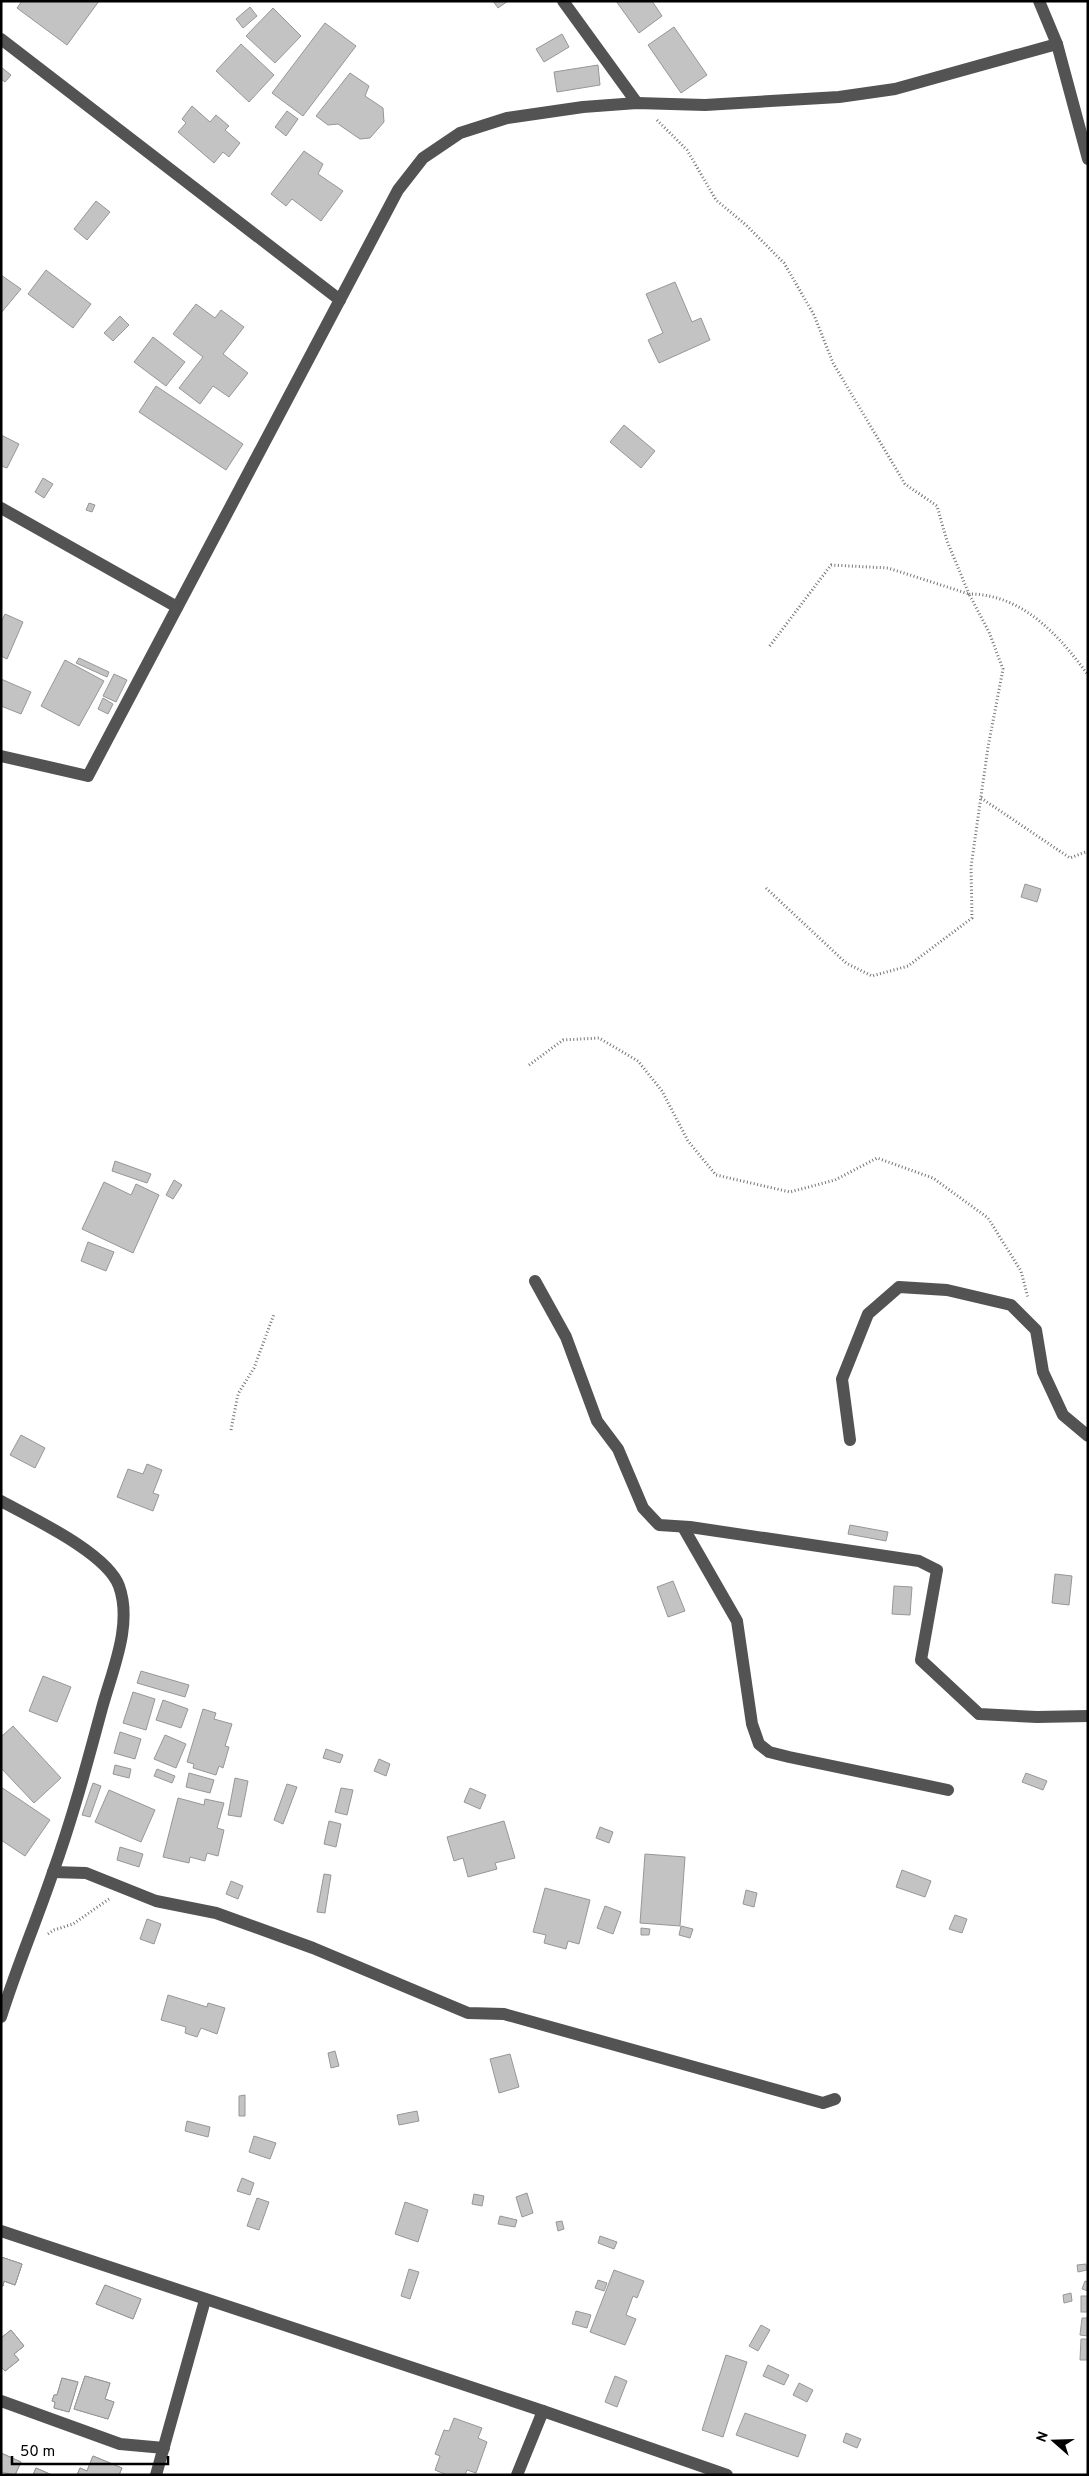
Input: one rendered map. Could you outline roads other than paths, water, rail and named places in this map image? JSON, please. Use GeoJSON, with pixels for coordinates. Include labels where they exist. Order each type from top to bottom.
{"type":"FeatureCollection","features":[{"type":"Feature","properties":{"kind":"street"},"geometry":{"type":"LineString","coordinates":[[563,1],[637,103]]}},
{"type":"Feature","properties":{"kind":"street"},"geometry":{"type":"LineString","coordinates":[[1039,1],[1057,44],[1088,159]]}},
{"type":"Feature","properties":{"kind":"street"},"geometry":{"type":"LineString","coordinates":[[1,39],[340,300]]}},
{"type":"Feature","properties":{"kind":"street"},"geometry":{"type":"LineString","coordinates":[[1,756],[88,776],[238,496],[398,190],[423,158],[460,134],[507,118],[583,107],[637,103],[705,105],[839,98],[895,89],[1057,44]]}},
{"type":"Feature","properties":{"kind":"street"},"geometry":{"type":"LineString","coordinates":[[1,508],[177,607]]}},
{"type":"Feature","properties":{"kind":"street"},"geometry":{"type":"LineString","coordinates":[[535,1281],[566,1337],[597,1421],[618,1449],[643,1508],[659,1525],[919,1561],[937,1570],[921,1660],[979,1714],[1037,1717],[1088,1716]]}},
{"type":"Feature","properties":{"kind":"street"},"geometry":{"type":"LineString","coordinates":[[850,1440],[842,1379],[868,1314],[899,1287],[947,1290],[1011,1306],[1036,1330],[1043,1372],[1063,1415],[1088,1436]]}},
{"type":"Feature","properties":{"kind":"street"},"geometry":{"type":"LineString","coordinates":[[1,1501],[83,1548],[103,1565],[118,1585],[123,1611],[122,1636],[53,1872],[2,2009]]}},
{"type":"Feature","properties":{"kind":"street"},"geometry":{"type":"LineString","coordinates":[[683,1527],[737,1621],[752,1724],[759,1744],[769,1752],[789,1757],[948,1790]]}},
{"type":"Feature","properties":{"kind":"street"},"geometry":{"type":"LineString","coordinates":[[53,1872],[86,1873],[156,1901],[216,1913],[313,1948],[468,2014],[504,2014],[823,2103],[835,2099]]}},
{"type":"Feature","properties":{"kind":"street"},"geometry":{"type":"LineString","coordinates":[[1,2231],[205,2300],[285,2324],[727,2475]]}},
{"type":"Feature","properties":{"kind":"street"},"geometry":{"type":"LineString","coordinates":[[156,2475],[205,2300]]}},
{"type":"Feature","properties":{"kind":"street"},"geometry":{"type":"LineString","coordinates":[[1,2401],[120,2444],[164,2448]]}},
{"type":"Feature","properties":{"kind":"street"},"geometry":{"type":"LineString","coordinates":[[517,2475],[543,2411]]}}]}
